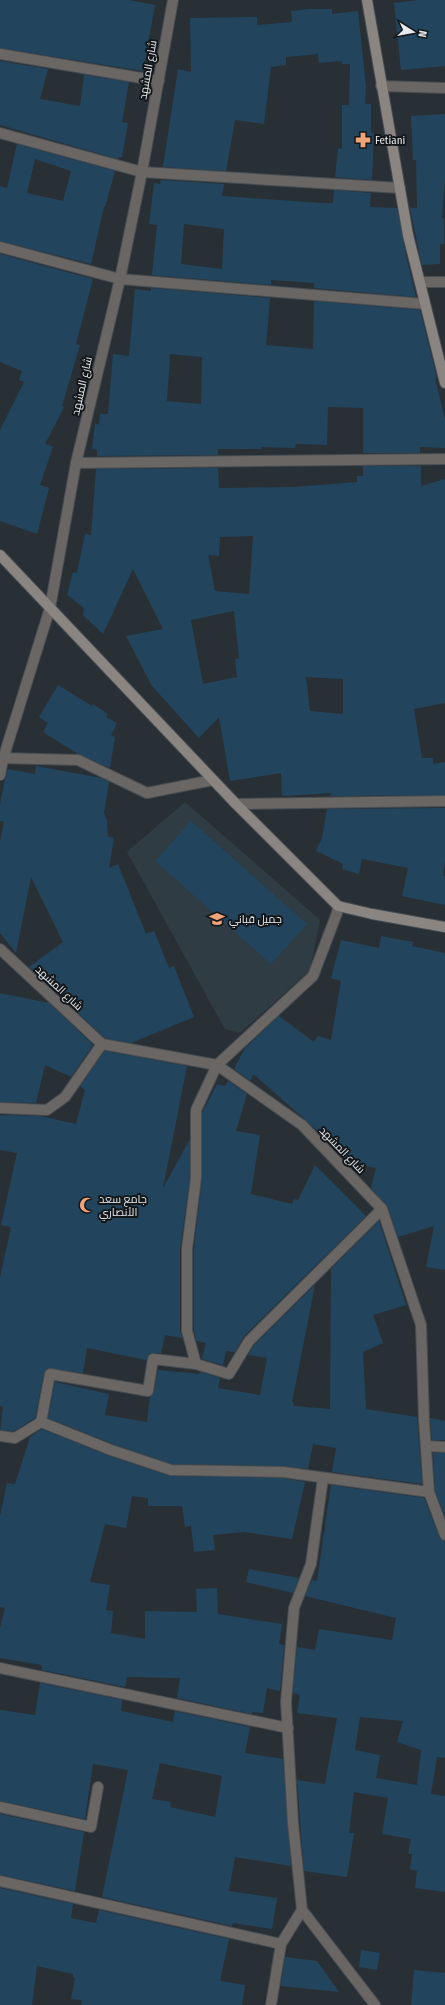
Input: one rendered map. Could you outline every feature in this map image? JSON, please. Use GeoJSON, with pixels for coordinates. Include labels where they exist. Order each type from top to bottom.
{"type":"FeatureCollection","features":[{"type":"Feature","properties":{"kind":"street","name":"شارع المشهد"},"geometry":{"type":"LineString","coordinates":[[0,775],[1,758],[50,608],[76,463],[120,279],[142,172],[173,0]]}},
{"type":"Feature","properties":{"kind":"street"},"geometry":{"type":"LineString","coordinates":[[367,0],[408,235],[445,383]]}},
{"type":"Feature","properties":{"kind":"street"},"geometry":{"type":"LineString","coordinates":[[0,54],[158,81]]}},
{"type":"Feature","properties":{"kind":"street"},"geometry":{"type":"LineString","coordinates":[[381,86],[445,88]]}},
{"type":"Feature","properties":{"kind":"street"},"geometry":{"type":"LineString","coordinates":[[0,133],[142,172],[400,188]]}},
{"type":"Feature","properties":{"kind":"street"},"geometry":{"type":"LineString","coordinates":[[0,247],[120,279],[425,304]]}},
{"type":"Feature","properties":{"kind":"street"},"geometry":{"type":"LineString","coordinates":[[420,282],[445,282]]}},
{"type":"Feature","properties":{"kind":"street"},"geometry":{"type":"LineString","coordinates":[[76,463],[445,459]]}},
{"type":"Feature","properties":{"kind":"street"},"geometry":{"type":"LineString","coordinates":[[0,555],[236,804],[338,906],[372,914],[445,927]]}},
{"type":"Feature","properties":{"kind":"street"},"geometry":{"type":"LineString","coordinates":[[1,758],[78,760],[147,793],[213,780]]}},
{"type":"Feature","properties":{"kind":"street"},"geometry":{"type":"LineString","coordinates":[[236,804],[445,801]]}},
{"type":"Feature","properties":{"kind":"street"},"geometry":{"type":"LineString","coordinates":[[196,1364],[187,1331],[187,1249],[196,1178],[196,1110],[217,1065],[313,976],[338,906]]}},
{"type":"Feature","properties":{"kind":"street","name":"شارع المشهد"},"geometry":{"type":"LineString","coordinates":[[0,949],[102,1044],[217,1065],[302,1125],[382,1209],[421,1324],[429,1492],[445,1535]]}},
{"type":"Feature","properties":{"kind":"street"},"geometry":{"type":"LineString","coordinates":[[0,1108],[47,1110],[65,1097],[102,1044]]}},
{"type":"Feature","properties":{"kind":"street"},"geometry":{"type":"LineString","coordinates":[[0,1436],[15,1438],[41,1422],[50,1374],[148,1391],[153,1359],[196,1364],[229,1374],[249,1341],[382,1209]]}},
{"type":"Feature","properties":{"kind":"street"},"geometry":{"type":"LineString","coordinates":[[41,1422],[111,1450],[171,1470],[283,1472],[429,1492]]}},
{"type":"Feature","properties":{"kind":"street"},"geometry":{"type":"LineString","coordinates":[[426,1446],[445,1447]]}},
{"type":"Feature","properties":{"kind":"street"},"geometry":{"type":"LineString","coordinates":[[323,1478],[311,1564],[294,1608],[286,1702],[293,1823],[302,1910],[375,2005]]}},
{"type":"Feature","properties":{"kind":"street"},"geometry":{"type":"LineString","coordinates":[[0,1668],[288,1728]]}},
{"type":"Feature","properties":{"kind":"street"},"geometry":{"type":"LineString","coordinates":[[0,1807],[91,1827],[98,1788]]}},
{"type":"Feature","properties":{"kind":"street"},"geometry":{"type":"LineString","coordinates":[[0,1881],[281,1944]]}},
{"type":"Feature","properties":{"kind":"street"},"geometry":{"type":"LineString","coordinates":[[271,2005],[281,1944],[302,1910]]}},
{"type":"Feature","properties":{"kind":"shaded area"},"geometry":{"type":"Polygon","coordinates":[[[185,802],[320,920],[310,970],[240,1033],[225,1029],[127,852],[185,802]]]}},
{"type":"Feature","properties":{"kind":"building"},"geometry":{"type":"Polygon","coordinates":[[[0,0],[129,0],[155,5],[143,71],[0,48],[0,0]]]}},
{"type":"Feature","properties":{"kind":"building"},"geometry":{"type":"Polygon","coordinates":[[[419,0],[445,0],[445,66],[401,70],[394,3],[419,0]]]}},
{"type":"Feature","properties":{"kind":"building"},"geometry":{"type":"Polygon","coordinates":[[[332,9],[332,14],[358,11],[366,87],[365,104],[371,104],[371,133],[374,133],[372,180],[335,177],[338,148],[342,149],[342,105],[349,105],[350,64],[342,64],[342,61],[319,63],[318,54],[286,57],[286,65],[271,67],[264,124],[235,120],[226,171],[163,167],[178,69],[191,72],[190,18],[257,17],[257,25],[292,22],[291,11],[332,9]]]}},
{"type":"Feature","properties":{"kind":"building"},"geometry":{"type":"Polygon","coordinates":[[[0,61],[48,69],[40,99],[80,106],[84,75],[129,82],[122,122],[128,123],[122,157],[119,157],[118,159],[0,125],[0,61]]]}},
{"type":"Feature","properties":{"kind":"building"},"geometry":{"type":"Polygon","coordinates":[[[445,114],[445,179],[442,218],[444,218],[444,244],[440,244],[440,264],[422,265],[410,208],[417,208],[416,160],[413,160],[411,116],[445,114]]]}},
{"type":"Feature","properties":{"kind":"building"},"geometry":{"type":"Polygon","coordinates":[[[17,144],[115,171],[104,207],[91,264],[0,241],[0,186],[7,188],[17,144]],[[35,159],[27,193],[63,201],[71,171],[35,159]]]}},
{"type":"Feature","properties":{"kind":"building"},"geometry":{"type":"Polygon","coordinates":[[[161,180],[224,184],[222,196],[322,203],[333,203],[334,190],[371,193],[370,207],[397,208],[416,297],[314,288],[314,283],[271,280],[271,285],[152,275],[157,225],[149,224],[154,183],[160,184],[161,180]],[[184,224],[181,264],[222,269],[224,229],[184,224]]]}},
{"type":"Feature","properties":{"kind":"building"},"geometry":{"type":"Polygon","coordinates":[[[0,254],[93,279],[76,344],[80,345],[62,406],[64,407],[45,444],[53,447],[40,485],[49,488],[37,534],[0,521],[0,430],[24,382],[19,380],[22,371],[0,362],[0,254]]]}},
{"type":"Feature","properties":{"kind":"building"},"geometry":{"type":"Polygon","coordinates":[[[151,288],[270,298],[266,345],[313,349],[314,301],[420,310],[437,378],[435,378],[445,419],[445,448],[420,447],[420,453],[363,453],[363,408],[328,407],[327,445],[296,444],[295,448],[261,447],[261,449],[218,449],[218,455],[97,456],[97,450],[92,449],[95,423],[99,425],[100,414],[108,414],[113,354],[129,356],[135,289],[151,291],[151,288]],[[170,354],[167,401],[201,404],[202,357],[170,354]]]}},
{"type":"Feature","properties":{"kind":"building"},"geometry":{"type":"Polygon","coordinates":[[[363,466],[421,466],[421,486],[445,479],[445,703],[414,709],[422,758],[433,758],[433,764],[445,762],[445,795],[330,796],[331,793],[282,796],[281,773],[230,781],[219,717],[199,738],[152,686],[126,636],[163,629],[133,569],[103,634],[83,615],[84,608],[67,595],[73,572],[77,573],[85,534],[91,535],[96,469],[218,468],[219,488],[295,487],[357,482],[357,476],[363,476],[363,466]],[[253,536],[220,537],[219,556],[208,555],[215,591],[249,594],[253,536]],[[234,611],[191,620],[203,684],[237,677],[235,659],[239,658],[234,611]],[[306,677],[310,711],[343,714],[343,679],[306,677]]]}},
{"type":"Feature","properties":{"kind":"building"},"geometry":{"type":"Polygon","coordinates":[[[58,685],[92,706],[93,704],[108,714],[106,717],[117,723],[111,735],[115,737],[110,768],[78,754],[43,732],[48,723],[39,717],[58,685]]]}},
{"type":"Feature","properties":{"kind":"building"},"geometry":{"type":"Polygon","coordinates":[[[36,766],[101,778],[109,782],[104,813],[107,820],[108,837],[114,838],[109,868],[118,864],[146,934],[154,931],[169,968],[174,966],[194,1017],[131,1043],[105,1038],[29,967],[63,942],[31,877],[16,953],[0,933],[0,841],[4,822],[0,821],[0,804],[5,779],[8,769],[35,774],[36,766]]]}},
{"type":"Feature","properties":{"kind":"building"},"geometry":{"type":"Polygon","coordinates":[[[445,808],[445,861],[443,876],[445,876],[445,905],[402,896],[408,868],[362,859],[359,874],[342,869],[343,864],[316,851],[322,838],[327,809],[445,808]]]}},
{"type":"Feature","properties":{"kind":"building"},"geometry":{"type":"Polygon","coordinates":[[[191,821],[307,924],[271,964],[155,861],[191,821]]]}},
{"type":"Feature","properties":{"kind":"building"},"geometry":{"type":"Polygon","coordinates":[[[381,936],[413,942],[412,946],[445,953],[445,1270],[426,1267],[434,1226],[398,1237],[388,1207],[371,1188],[376,1168],[350,1163],[307,1121],[253,1074],[251,1081],[234,1069],[245,1048],[279,1016],[314,1042],[318,1036],[331,1040],[341,981],[331,978],[341,940],[379,948],[381,936]]]}},
{"type":"Feature","properties":{"kind":"building"},"geometry":{"type":"Polygon","coordinates":[[[0,993],[49,1003],[93,1045],[71,1077],[45,1065],[36,1103],[0,1102],[0,993]]]}},
{"type":"Feature","properties":{"kind":"building"},"geometry":{"type":"Polygon","coordinates":[[[105,1051],[187,1066],[163,1188],[190,1139],[190,1178],[180,1249],[180,1331],[182,1338],[165,1335],[161,1353],[150,1353],[146,1360],[87,1348],[83,1373],[47,1368],[44,1373],[35,1418],[14,1431],[0,1430],[3,1407],[0,1406],[0,1278],[11,1227],[1,1225],[17,1153],[0,1150],[0,1115],[40,1116],[76,1124],[85,1090],[80,1086],[105,1051]]]}},
{"type":"Feature","properties":{"kind":"building"},"geometry":{"type":"Polygon","coordinates":[[[228,1081],[247,1094],[236,1131],[260,1135],[251,1194],[292,1204],[294,1199],[298,1200],[315,1165],[366,1216],[244,1336],[235,1352],[226,1351],[223,1365],[202,1359],[206,1343],[196,1341],[194,1330],[194,1249],[202,1179],[202,1113],[217,1084],[225,1086],[228,1081]]]}},
{"type":"Feature","properties":{"kind":"building"},"geometry":{"type":"Polygon","coordinates":[[[379,1221],[406,1305],[373,1315],[383,1343],[363,1352],[366,1409],[417,1417],[422,1484],[332,1472],[336,1448],[313,1444],[308,1469],[283,1466],[172,1464],[113,1444],[48,1418],[55,1382],[109,1394],[105,1415],[147,1422],[150,1397],[154,1392],[158,1370],[199,1374],[200,1372],[220,1378],[218,1388],[260,1395],[267,1358],[248,1355],[254,1345],[315,1285],[292,1402],[294,1403],[293,1406],[330,1409],[331,1269],[379,1221]]]}},
{"type":"Feature","properties":{"kind":"building"},"geometry":{"type":"Polygon","coordinates":[[[430,1418],[445,1421],[445,1440],[432,1440],[430,1418]]]}},
{"type":"Feature","properties":{"kind":"building"},"geometry":{"type":"Polygon","coordinates":[[[42,1429],[109,1456],[169,1476],[282,1478],[305,1482],[292,1539],[244,1532],[213,1535],[215,1550],[194,1552],[191,1526],[185,1527],[182,1506],[148,1506],[148,1498],[132,1496],[126,1528],[105,1524],[90,1582],[110,1585],[106,1610],[113,1611],[111,1633],[145,1639],[145,1611],[197,1612],[196,1589],[217,1588],[218,1614],[282,1624],[279,1644],[284,1645],[280,1691],[267,1688],[263,1713],[252,1712],[252,1714],[177,1698],[180,1678],[127,1677],[125,1687],[42,1670],[42,1665],[0,1658],[0,1628],[5,1608],[0,1607],[0,1516],[7,1483],[15,1484],[30,1437],[42,1429]]]}},
{"type":"Feature","properties":{"kind":"building"},"geometry":{"type":"Polygon","coordinates":[[[433,1453],[445,1453],[445,1516],[435,1491],[433,1453]]]}},
{"type":"Feature","properties":{"kind":"building"},"geometry":{"type":"Polygon","coordinates":[[[331,1485],[424,1498],[439,1537],[445,1541],[445,1758],[437,1757],[431,1794],[445,1796],[445,1892],[415,1888],[417,1871],[410,1869],[412,1854],[408,1854],[411,1839],[382,1834],[388,1798],[354,1792],[349,1833],[354,1833],[347,1877],[304,1871],[297,1780],[325,1784],[337,1718],[297,1713],[300,1695],[293,1693],[297,1647],[315,1650],[319,1629],[392,1640],[396,1618],[305,1596],[312,1580],[317,1581],[331,1485]],[[360,1717],[355,1750],[380,1755],[376,1778],[417,1785],[421,1750],[397,1742],[403,1721],[360,1717]]]}},
{"type":"Feature","properties":{"kind":"building"},"geometry":{"type":"Polygon","coordinates":[[[249,1569],[299,1578],[293,1593],[246,1582],[249,1569]]]}},
{"type":"Feature","properties":{"kind":"building"},"geometry":{"type":"Polygon","coordinates":[[[40,1683],[122,1700],[121,1711],[173,1722],[175,1711],[250,1727],[245,1753],[283,1759],[291,1866],[235,1857],[229,1891],[277,1898],[272,1929],[233,1923],[232,1926],[102,1897],[128,1770],[93,1764],[85,1819],[0,1801],[0,1710],[35,1715],[40,1683]],[[160,1763],[152,1799],[171,1802],[170,1807],[215,1817],[222,1776],[160,1763]]]}},
{"type":"Feature","properties":{"kind":"building"},"geometry":{"type":"Polygon","coordinates":[[[0,1814],[84,1832],[75,1891],[0,1875],[0,1814]]]}},
{"type":"Feature","properties":{"kind":"building"},"geometry":{"type":"Polygon","coordinates":[[[0,1888],[73,1904],[71,1918],[96,1923],[99,1910],[229,1939],[220,1981],[245,1985],[242,2005],[81,2005],[82,2000],[71,1999],[75,1978],[73,1977],[73,1974],[37,1966],[32,2005],[0,2005],[0,1888]]]}},
{"type":"Feature","properties":{"kind":"building"},"geometry":{"type":"Polygon","coordinates":[[[361,1950],[380,1953],[377,1970],[359,1967],[361,1950]]]}},
{"type":"Feature","properties":{"kind":"building"},"geometry":{"type":"Polygon","coordinates":[[[285,1957],[317,1961],[339,1992],[281,1986],[285,1957]]]}},
{"type":"Feature","properties":{"kind":"building"},"geometry":{"type":"Polygon","coordinates":[[[414,1970],[445,1973],[445,2005],[411,2005],[414,1970]]]}},
{"type":"Feature","properties":{"kind":"place","name":"Fetiani"},"geometry":{"type":"Point","coordinates":[363,140]}},
{"type":"Feature","properties":{"kind":"place","name":"جميل قباني"},"geometry":{"type":"Point","coordinates":[217,919]}},
{"type":"Feature","properties":{"kind":"place","name":"جامع سعد الأنصاري"},"geometry":{"type":"Point","coordinates":[87,1205]}}]}
